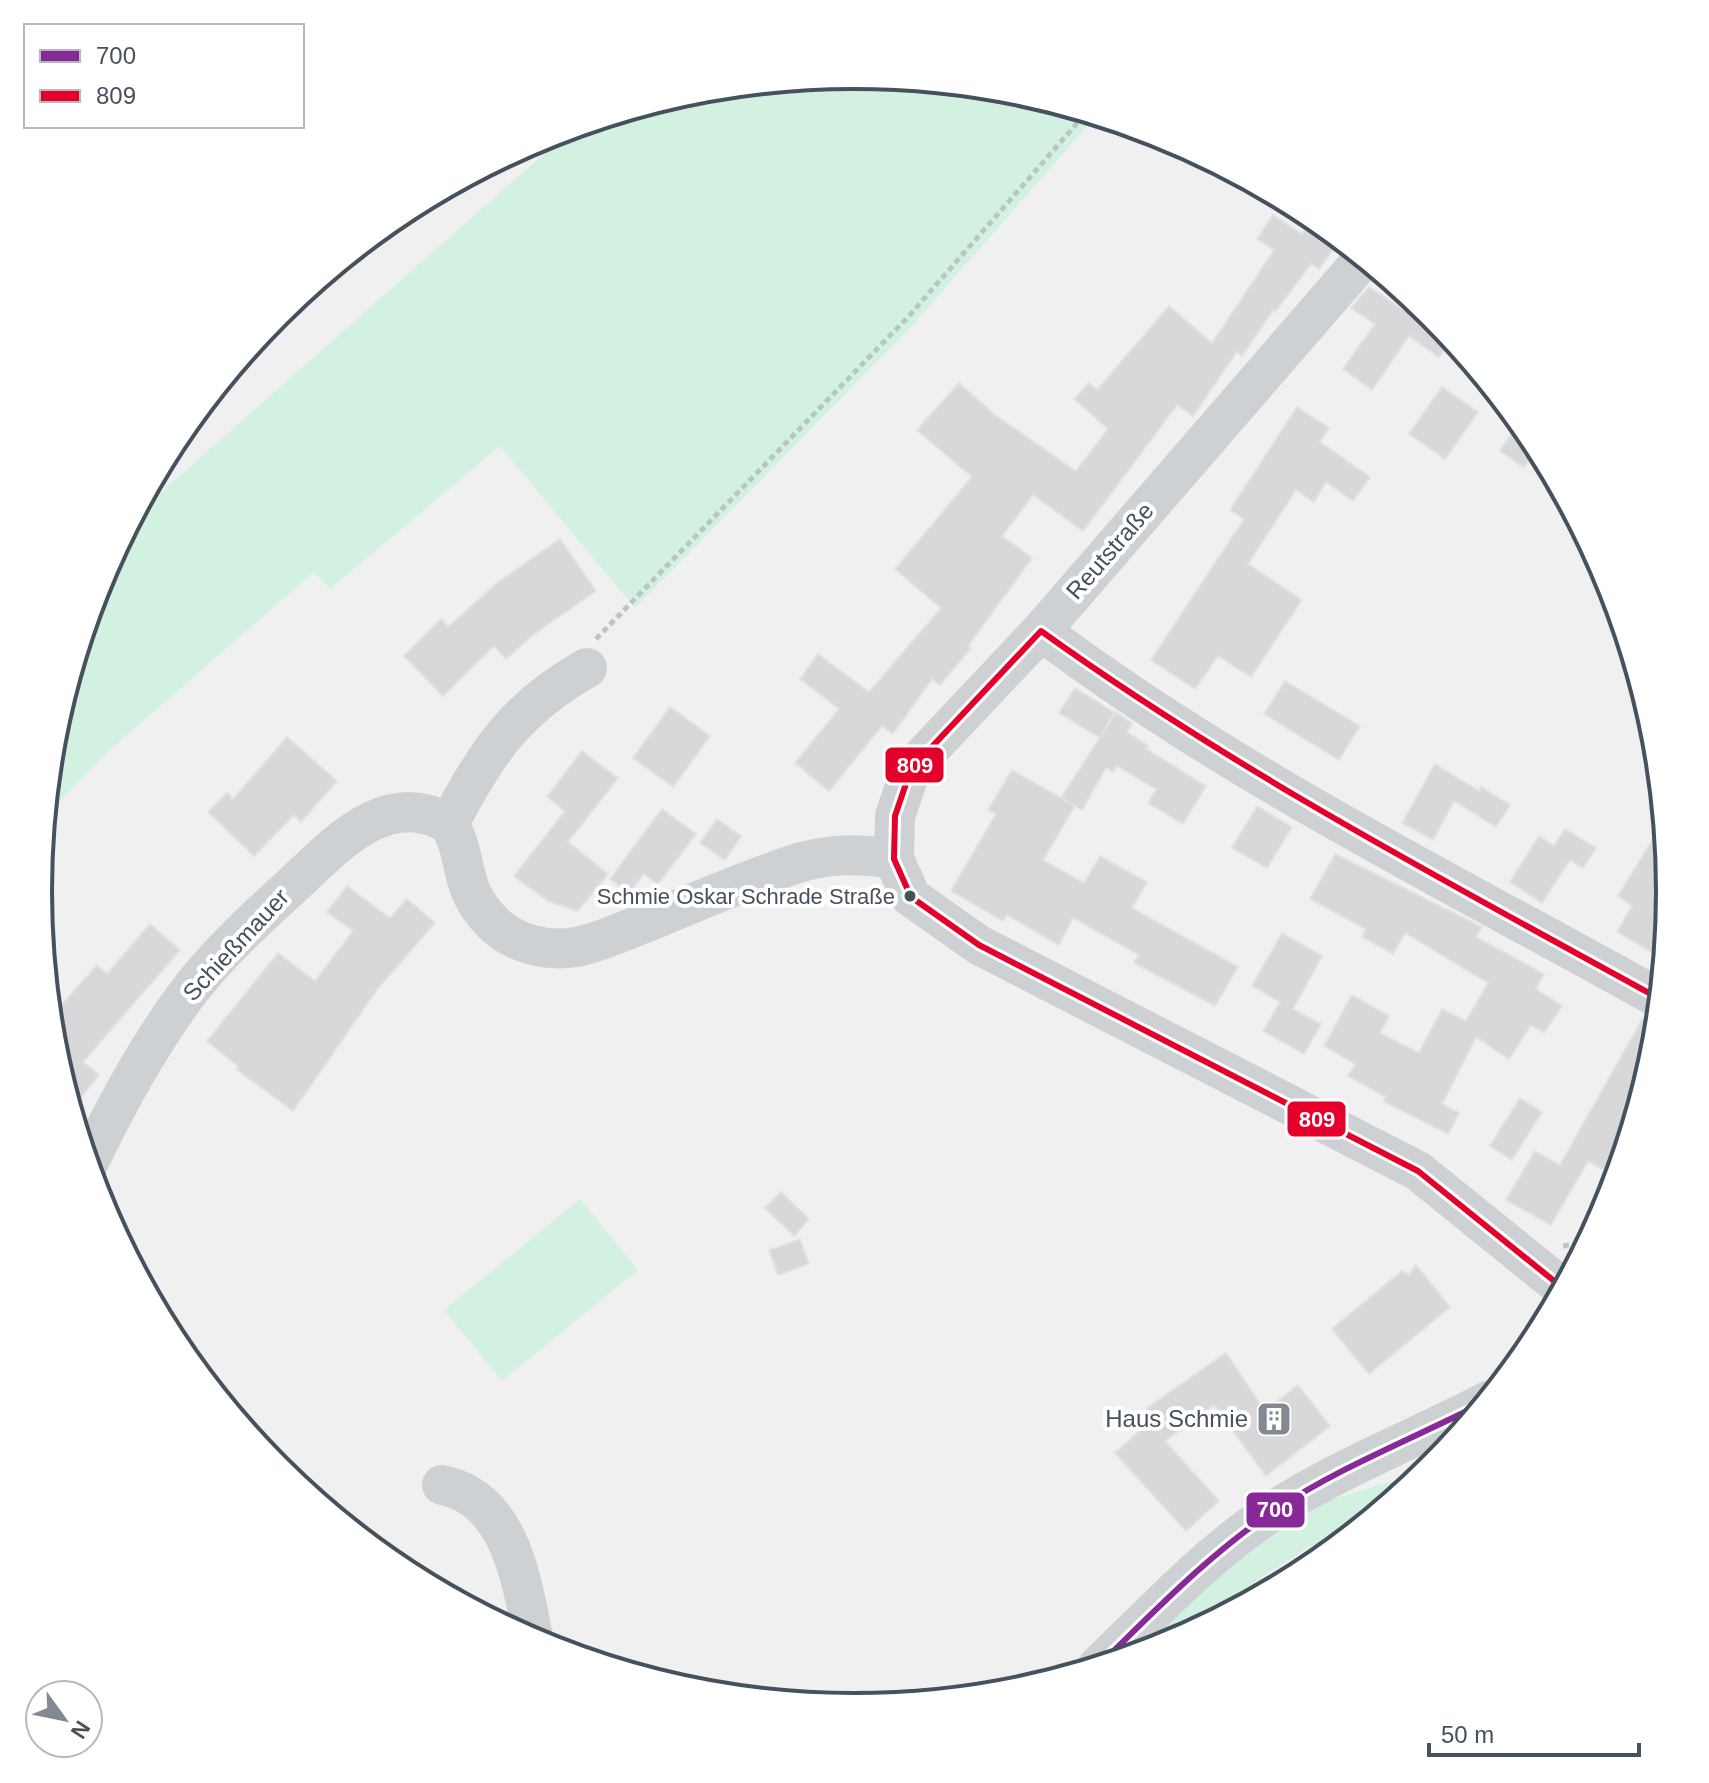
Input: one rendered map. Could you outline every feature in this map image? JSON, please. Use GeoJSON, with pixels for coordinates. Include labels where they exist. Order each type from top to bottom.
{"type":"FeatureCollection","features":[{"type":"Feature","properties":{"kind":"street","name":"Reutstraße"},"geometry":{"type":"LineString","coordinates":[[894,859],[895,816],[911,769],[1041,631],[1357,266]]}},
{"type":"Feature","properties":{"kind":"street"},"geometry":{"type":"LineString","coordinates":[[1041,631],[1179,727],[1434,878],[1650,994]]}},
{"type":"Feature","properties":{"kind":"street"},"geometry":{"type":"LineString","coordinates":[[587,668],[546,691],[488,752],[449,824],[472,898],[494,924],[515,939],[546,948],[577,947],[727,888],[801,863],[851,852],[894,859],[911,897],[979,945],[1418,1171],[1555,1282]]}},
{"type":"Feature","properties":{"kind":"street","name":"Schießmauer"},"geometry":{"type":"LineString","coordinates":[[95,1150],[139,1066],[191,989],[242,931],[350,832],[379,816],[420,812],[449,824]]}},
{"type":"Feature","properties":{"kind":"street"},"geometry":{"type":"LineString","coordinates":[[1115,1650],[1251,1526],[1321,1484],[1465,1413]]}},
{"type":"Feature","properties":{"kind":"street"},"geometry":{"type":"LineString","coordinates":[[442,1485],[463,1489],[485,1508],[516,1554],[531,1625]]}},
{"type":"Feature","properties":{"kind":"path"},"geometry":{"type":"LineString","coordinates":[[587,668],[584,651],[908,317],[1079,121]]}},
{"type":"Feature","properties":{"kind":"green space"},"geometry":{"type":"Polygon","coordinates":[[[854,89],[959,96],[1011,104],[1089,124],[910,328],[635,608],[500,446],[330,589],[314,572],[111,749],[57,803],[67,735],[95,634],[113,584],[157,496],[549,149],[647,116],[698,104],[802,91],[854,89]]]}},
{"type":"Feature","properties":{"kind":"green space"},"geometry":{"type":"Polygon","coordinates":[[[580,1199],[638,1270],[502,1381],[444,1310],[580,1199]]]}},
{"type":"Feature","properties":{"kind":"green space"},"geometry":{"type":"Polygon","coordinates":[[[1402,1478],[1328,1539],[1307,1548],[1228,1601],[1153,1636],[1234,1559],[1332,1499],[1402,1478]]]}},
{"type":"Feature","properties":{"kind":"building"},"geometry":{"type":"Polygon","coordinates":[[[1273,215],[1302,234],[1306,228],[1334,248],[1319,269],[1311,264],[1275,312],[1273,310],[1242,356],[1237,352],[1193,416],[1177,405],[1083,531],[1033,495],[1002,536],[1032,558],[968,646],[971,648],[940,685],[932,679],[893,734],[882,726],[829,791],[795,763],[839,709],[800,679],[818,654],[869,692],[941,608],[895,569],[972,477],[917,430],[959,383],[995,415],[1076,471],[1108,429],[1074,399],[1089,383],[1097,390],[1169,306],[1212,343],[1274,250],[1257,239],[1273,215]]]}},
{"type":"Feature","properties":{"kind":"building"},"geometry":{"type":"Polygon","coordinates":[[[1369,287],[1408,311],[1445,348],[1439,357],[1409,336],[1372,390],[1343,369],[1375,324],[1351,308],[1369,287]]]}},
{"type":"Feature","properties":{"kind":"building"},"geometry":{"type":"Polygon","coordinates":[[[1442,387],[1478,412],[1445,459],[1409,434],[1442,387]]]}},
{"type":"Feature","properties":{"kind":"building"},"geometry":{"type":"Polygon","coordinates":[[[1297,407],[1329,428],[1320,442],[1370,477],[1353,501],[1326,482],[1314,502],[1296,490],[1248,564],[1302,600],[1251,677],[1218,656],[1195,689],[1151,660],[1244,519],[1230,510],[1297,407]]]}},
{"type":"Feature","properties":{"kind":"building"},"geometry":{"type":"Polygon","coordinates":[[[1512,432],[1530,459],[1524,467],[1500,451],[1512,432]]]}},
{"type":"Feature","properties":{"kind":"building"},"geometry":{"type":"Polygon","coordinates":[[[560,539],[596,591],[534,634],[506,659],[494,646],[443,696],[404,656],[441,619],[448,627],[497,583],[560,539]]]}},
{"type":"Feature","properties":{"kind":"building"},"geometry":{"type":"Polygon","coordinates":[[[1285,681],[1360,726],[1339,760],[1264,714],[1285,681]]]}},
{"type":"Feature","properties":{"kind":"building"},"geometry":{"type":"Polygon","coordinates":[[[1075,688],[1115,713],[1100,738],[1059,713],[1075,688]]]}},
{"type":"Feature","properties":{"kind":"building"},"geometry":{"type":"Polygon","coordinates":[[[670,707],[710,736],[673,787],[633,758],[670,707]]]}},
{"type":"Feature","properties":{"kind":"building"},"geometry":{"type":"Polygon","coordinates":[[[1116,712],[1132,723],[1127,732],[1148,746],[1146,749],[1206,786],[1183,824],[1148,803],[1156,789],[1117,766],[1113,772],[1106,768],[1082,810],[1061,798],[1116,712]]]}},
{"type":"Feature","properties":{"kind":"building"},"geometry":{"type":"Polygon","coordinates":[[[287,737],[337,781],[301,822],[294,815],[254,856],[208,812],[227,793],[233,799],[287,737]]]}},
{"type":"Feature","properties":{"kind":"building"},"geometry":{"type":"Polygon","coordinates":[[[582,751],[618,778],[568,842],[608,874],[578,911],[548,901],[514,876],[565,811],[547,797],[582,751]]]}},
{"type":"Feature","properties":{"kind":"building"},"geometry":{"type":"Polygon","coordinates":[[[1435,764],[1479,791],[1481,787],[1510,805],[1496,827],[1454,801],[1433,840],[1402,823],[1435,764]]]}},
{"type":"Feature","properties":{"kind":"building"},"geometry":{"type":"Polygon","coordinates":[[[1012,770],[1075,806],[1043,860],[1084,883],[1100,856],[1147,882],[1132,908],[1238,967],[1215,1006],[1134,963],[1139,955],[1073,918],[1059,945],[1007,915],[1003,921],[951,891],[996,814],[988,810],[1012,770]]]}},
{"type":"Feature","properties":{"kind":"building"},"geometry":{"type":"Polygon","coordinates":[[[1257,806],[1292,827],[1267,868],[1232,848],[1257,806]]]}},
{"type":"Feature","properties":{"kind":"building"},"geometry":{"type":"Polygon","coordinates":[[[662,809],[696,834],[658,884],[644,874],[629,893],[610,879],[662,809]]]}},
{"type":"Feature","properties":{"kind":"building"},"geometry":{"type":"Polygon","coordinates":[[[717,819],[741,836],[725,860],[700,843],[717,819]]]}},
{"type":"Feature","properties":{"kind":"building"},"geometry":{"type":"Polygon","coordinates":[[[1565,829],[1596,848],[1583,868],[1570,860],[1542,903],[1510,882],[1539,836],[1554,846],[1565,829]]]}},
{"type":"Feature","properties":{"kind":"building"},"geometry":{"type":"Polygon","coordinates":[[[1655,836],[1657,892],[1654,953],[1617,932],[1632,906],[1618,896],[1655,836]]]}},
{"type":"Feature","properties":{"kind":"building"},"geometry":{"type":"Polygon","coordinates":[[[1335,854],[1482,927],[1476,937],[1544,974],[1536,989],[1562,1006],[1544,1033],[1531,1025],[1509,1059],[1476,1037],[1442,1104],[1459,1113],[1448,1134],[1383,1101],[1386,1097],[1348,1076],[1355,1064],[1324,1046],[1352,995],[1389,1016],[1380,1033],[1419,1053],[1442,1009],[1466,1021],[1488,983],[1405,933],[1393,954],[1362,937],[1366,929],[1310,899],[1335,854]]]}},
{"type":"Feature","properties":{"kind":"building"},"geometry":{"type":"Polygon","coordinates":[[[347,886],[390,918],[407,899],[435,923],[379,987],[293,1111],[236,1069],[238,1066],[207,1041],[278,953],[315,981],[353,931],[327,912],[347,886]]]}},
{"type":"Feature","properties":{"kind":"building"},"geometry":{"type":"Polygon","coordinates":[[[150,924],[180,950],[83,1062],[99,1075],[79,1099],[61,1006],[97,965],[107,974],[150,924]]]}},
{"type":"Feature","properties":{"kind":"building"},"geometry":{"type":"Polygon","coordinates":[[[1282,933],[1322,956],[1293,1009],[1321,1024],[1304,1054],[1263,1031],[1280,1002],[1252,986],[1282,933]]]}},
{"type":"Feature","properties":{"kind":"building"},"geometry":{"type":"Polygon","coordinates":[[[1644,1016],[1647,1017],[1630,1099],[1606,1171],[1588,1161],[1551,1225],[1506,1200],[1535,1151],[1560,1165],[1644,1016]]]}},
{"type":"Feature","properties":{"kind":"building"},"geometry":{"type":"Polygon","coordinates":[[[1520,1098],[1542,1112],[1512,1160],[1490,1146],[1520,1098]]]}},
{"type":"Feature","properties":{"kind":"building"},"geometry":{"type":"Polygon","coordinates":[[[781,1192],[809,1219],[794,1236],[765,1208],[781,1192]]]}},
{"type":"Feature","properties":{"kind":"building"},"geometry":{"type":"Polygon","coordinates":[[[800,1239],[809,1264],[778,1275],[769,1250],[800,1239]]]}},
{"type":"Feature","properties":{"kind":"building"},"geometry":{"type":"Polygon","coordinates":[[[1416,1265],[1450,1307],[1369,1374],[1332,1329],[1402,1271],[1409,1275],[1416,1265]]]}},
{"type":"Feature","properties":{"kind":"building","name":"Haus Schmie"},"geometry":{"type":"Polygon","coordinates":[[[1226,1353],[1265,1411],[1298,1385],[1330,1426],[1266,1476],[1214,1405],[1165,1441],[1219,1501],[1186,1531],[1115,1453],[1154,1418],[1147,1408],[1226,1353]]]}},
{"type":"Feature","properties":{"kind":"transit line","name":"809"},"geometry":{"type":"LineString","coordinates":[[1555,1282],[1418,1171],[979,945],[911,897],[894,859],[895,816],[911,769],[1041,631],[1115,683],[1267,779],[1650,994]]}},
{"type":"Feature","properties":{"kind":"transit line","name":"700"},"geometry":{"type":"LineString","coordinates":[[1114,1650],[1205,1565],[1275,1510],[1353,1466],[1466,1411]]}},
{"type":"Feature","properties":{"kind":"place","name":"Schmie Oskar Schrade Straße"},"geometry":{"type":"Point","coordinates":[910,896]}},
{"type":"Feature","properties":{"kind":"place","name":"Haus Schmie"},"geometry":{"type":"Point","coordinates":[1274,1419]}}]}
